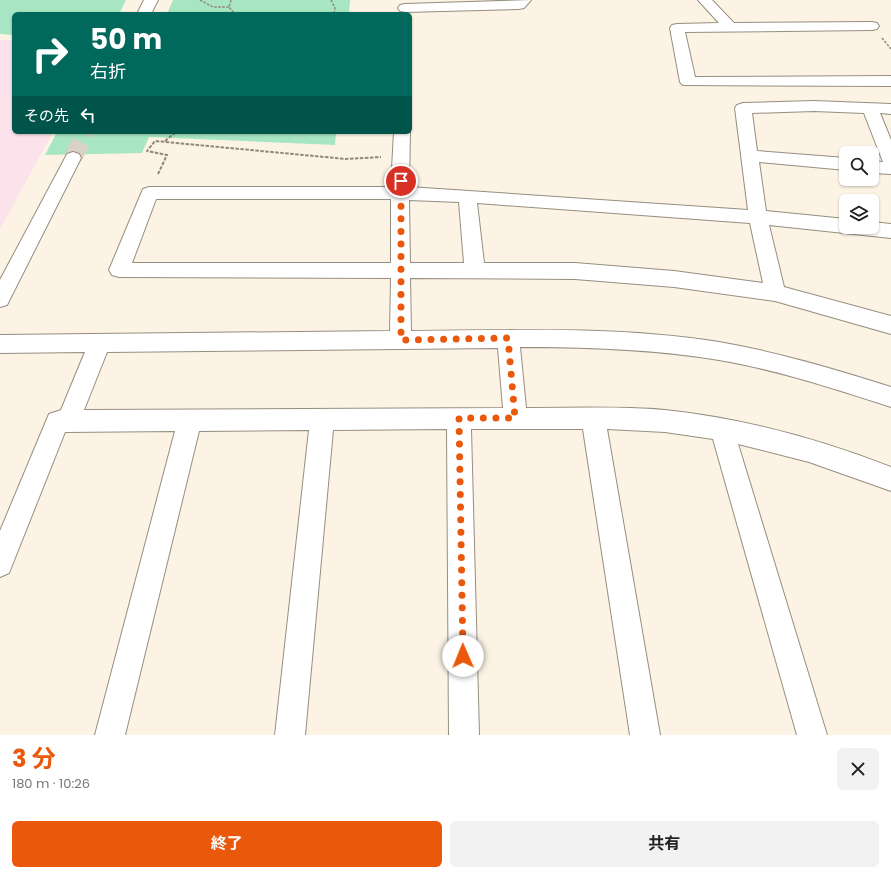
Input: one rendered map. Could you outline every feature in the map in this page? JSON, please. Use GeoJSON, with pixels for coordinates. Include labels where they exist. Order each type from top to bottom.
{"type":"FeatureCollection","features":[{"type":"Feature","properties":{"kind":"street"},"geometry":{"type":"LineString","coordinates":[[145,12],[151,0]]}},
{"type":"Feature","properties":{"kind":"street"},"geometry":{"type":"LineString","coordinates":[[405,7],[519,5],[524,0]]}},
{"type":"Feature","properties":{"kind":"street"},"geometry":{"type":"LineString","coordinates":[[705,0],[730,28]]}},
{"type":"Feature","properties":{"kind":"street"},"geometry":{"type":"LineString","coordinates":[[872,26],[677,28],[688,82],[891,81]]}},
{"type":"Feature","properties":{"kind":"street"},"geometry":{"type":"LineString","coordinates":[[776,293],[758,217],[743,108],[814,106],[891,109]]}},
{"type":"Feature","properties":{"kind":"street"},"geometry":{"type":"LineString","coordinates":[[870,108],[891,161]]}},
{"type":"Feature","properties":{"kind":"street"},"geometry":{"type":"LineString","coordinates":[[401,340],[400,193],[402,134]]}},
{"type":"Feature","properties":{"kind":"street"},"geometry":{"type":"LineString","coordinates":[[750,156],[839,163]]}},
{"type":"Feature","properties":{"kind":"street"},"geometry":{"type":"LineString","coordinates":[[0,299],[73,158]]}},
{"type":"Feature","properties":{"kind":"street"},"geometry":{"type":"LineString","coordinates":[[879,167],[891,168]]}},
{"type":"Feature","properties":{"kind":"street"},"geometry":{"type":"LineString","coordinates":[[839,225],[758,217],[467,196],[400,193],[149,193],[119,270],[401,269],[575,271],[674,279],[776,293],[891,325]]}},
{"type":"Feature","properties":{"kind":"street"},"geometry":{"type":"LineString","coordinates":[[467,196],[475,271]]}},
{"type":"Feature","properties":{"kind":"street"},"geometry":{"type":"LineString","coordinates":[[879,230],[891,231]]}},
{"type":"Feature","properties":{"kind":"street"},"geometry":{"type":"LineString","coordinates":[[508,338],[515,418]]}},
{"type":"Feature","properties":{"kind":"street"},"geometry":{"type":"LineString","coordinates":[[0,344],[575,338],[669,344],[731,354],[816,373],[891,397]]}},
{"type":"Feature","properties":{"kind":"street"},"geometry":{"type":"LineString","coordinates":[[68,421],[100,343]]}},
{"type":"Feature","properties":{"kind":"street"},"geometry":{"type":"LineString","coordinates":[[459,418],[464,735]]}},
{"type":"Feature","properties":{"kind":"street"},"geometry":{"type":"LineString","coordinates":[[0,564],[57,421],[459,418],[593,418],[666,421],[722,430],[790,446],[868,469],[891,479]]}},
{"type":"Feature","properties":{"kind":"street"},"geometry":{"type":"LineString","coordinates":[[593,418],[645,735]]}},
{"type":"Feature","properties":{"kind":"street"},"geometry":{"type":"LineString","coordinates":[[110,735],[190,420]]}},
{"type":"Feature","properties":{"kind":"street"},"geometry":{"type":"LineString","coordinates":[[290,735],[322,420]]}},
{"type":"Feature","properties":{"kind":"street"},"geometry":{"type":"LineString","coordinates":[[722,430],[812,735]]}},
{"type":"Feature","properties":{"kind":"path"},"geometry":{"type":"LineString","coordinates":[[200,0],[213,7],[228,7],[233,12]]}},
{"type":"Feature","properties":{"kind":"path"},"geometry":{"type":"LineString","coordinates":[[228,7],[231,0]]}},
{"type":"Feature","properties":{"kind":"path"},"geometry":{"type":"LineString","coordinates":[[331,0],[335,8],[334,12]]}},
{"type":"Feature","properties":{"kind":"path"},"geometry":{"type":"LineString","coordinates":[[164,142],[174,134]]}},
{"type":"Feature","properties":{"kind":"path"},"geometry":{"type":"LineString","coordinates":[[149,193],[167,155],[147,151],[155,141],[346,159],[402,157]]}},
{"type":"Feature","properties":{"kind":"shaded area"},"geometry":{"type":"Polygon","coordinates":[[[0,40],[12,40],[12,134],[52,134],[0,229],[0,40]]]}},
{"type":"Feature","properties":{"kind":"green space"},"geometry":{"type":"Polygon","coordinates":[[[0,0],[126,0],[120,12],[12,12],[12,35],[0,34],[0,0]]]}},
{"type":"Feature","properties":{"kind":"green space"},"geometry":{"type":"Polygon","coordinates":[[[173,0],[350,0],[349,12],[168,12],[173,0]]]}},
{"type":"Feature","properties":{"kind":"green space"},"geometry":{"type":"Polygon","coordinates":[[[56,134],[336,134],[335,145],[149,137],[142,153],[45,155],[56,134]]]}},
{"type":"Feature","properties":{"kind":"tunnel"},"geometry":{"type":"LineString","coordinates":[[73,158],[85,134]]}},
{"type":"Feature","properties":{"kind":"route"},"geometry":{"type":"LineString","coordinates":[[401,181],[401,340],[508,338],[515,418],[459,418],[463,656]]}}]}
